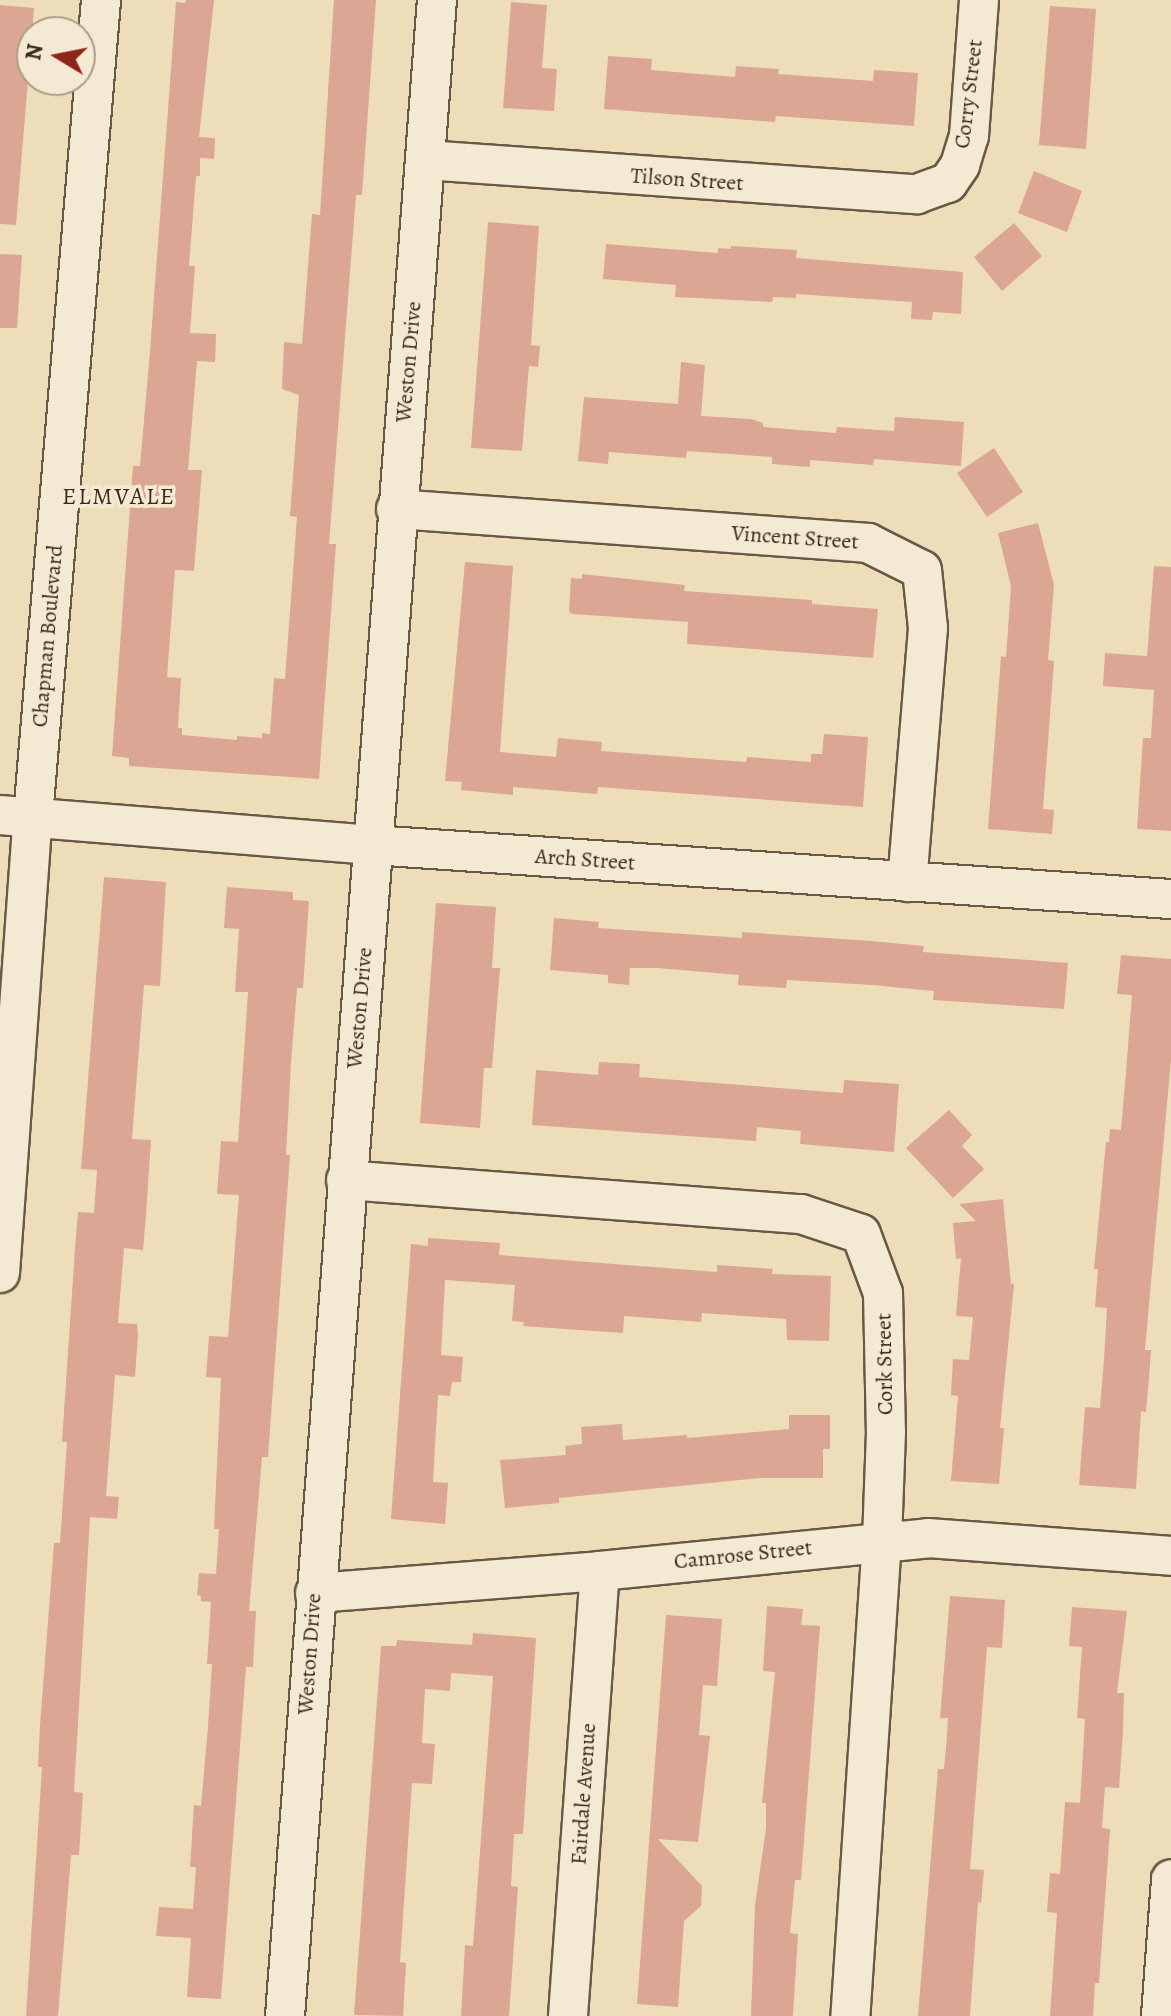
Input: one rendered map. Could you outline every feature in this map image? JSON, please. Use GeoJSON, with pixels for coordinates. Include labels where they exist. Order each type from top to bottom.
{"type":"FeatureCollection","features":[{"type":"Feature","properties":{"kind":"street","name":"Chapman Boulevard"},"geometry":{"type":"LineString","coordinates":[[0,1273],[16,816],[101,0]]}},
{"type":"Feature","properties":{"kind":"street","name":"Weston Drive"},"geometry":{"type":"LineString","coordinates":[[285,2016],[396,509],[437,0]]}},
{"type":"Feature","properties":{"kind":"street","name":"Corry Street"},"geometry":{"type":"LineString","coordinates":[[948,183],[960,165],[969,136],[979,0]]}},
{"type":"Feature","properties":{"kind":"street","name":"Tilson Street"},"geometry":{"type":"LineString","coordinates":[[425,160],[872,193],[917,194],[948,183]]}},
{"type":"Feature","properties":{"kind":"street","name":"Vincent Street"},"geometry":{"type":"LineString","coordinates":[[396,509],[868,543],[922,570],[928,628],[907,882]]}},
{"type":"Feature","properties":{"kind":"street","name":"Arch Street"},"geometry":{"type":"LineString","coordinates":[[16,816],[372,845],[1171,899]]}},
{"type":"Feature","properties":{"kind":"street","name":"Cork Street"},"geometry":{"type":"LineString","coordinates":[[346,1180],[801,1214],[861,1234],[883,1293],[886,1432],[882,1540],[850,2016]]}},
{"type":"Feature","properties":{"kind":"street","name":"Camrose Street"},"geometry":{"type":"LineString","coordinates":[[315,1593],[600,1571],[882,1540],[928,1538],[1171,1556]]}},
{"type":"Feature","properties":{"kind":"street","name":"Fairdale Avenue"},"geometry":{"type":"LineString","coordinates":[[568,2016],[600,1571]]}},
{"type":"Feature","properties":{"kind":"street"},"geometry":{"type":"LineString","coordinates":[[1161,2016],[1171,1879]]}},
{"type":"Feature","properties":{"kind":"building"},"geometry":{"type":"Polygon","coordinates":[[[186,0],[214,0],[199,137],[215,138],[214,159],[200,158],[189,266],[195,266],[190,333],[216,334],[215,362],[197,361],[188,470],[202,470],[194,571],[175,570],[167,677],[181,678],[178,728],[182,728],[182,735],[237,740],[237,736],[262,738],[262,733],[270,734],[274,678],[285,679],[297,517],[290,516],[299,395],[282,389],[284,342],[302,344],[312,214],[320,215],[334,0],[376,0],[362,195],[356,195],[329,544],[336,544],[319,779],[129,766],[129,758],[112,756],[133,466],[140,466],[150,351],[176,2],[185,3],[186,0]]]}},
{"type":"Feature","properties":{"kind":"building"},"geometry":{"type":"Polygon","coordinates":[[[511,2],[547,5],[542,68],[557,69],[554,111],[503,108],[511,2]]]}},
{"type":"Feature","properties":{"kind":"building"},"geometry":{"type":"Polygon","coordinates":[[[0,5],[34,8],[33,16],[16,16],[16,96],[27,96],[16,225],[0,224],[0,5]]]}},
{"type":"Feature","properties":{"kind":"building"},"geometry":{"type":"Polygon","coordinates":[[[1050,6],[1096,9],[1086,149],[1039,145],[1050,6]]]}},
{"type":"Feature","properties":{"kind":"building"},"geometry":{"type":"Polygon","coordinates":[[[608,56],[652,59],[651,70],[735,77],[736,66],[779,69],[778,74],[873,81],[874,70],[918,73],[914,126],[776,116],[775,122],[604,109],[608,56]]]}},
{"type":"Feature","properties":{"kind":"building"},"geometry":{"type":"Polygon","coordinates":[[[1034,171],[1082,191],[1067,232],[1018,213],[1034,171]]]}},
{"type":"Feature","properties":{"kind":"building"},"geometry":{"type":"Polygon","coordinates":[[[488,222],[539,226],[531,345],[540,346],[538,367],[529,366],[522,451],[471,448],[488,222]]]}},
{"type":"Feature","properties":{"kind":"building"},"geometry":{"type":"Polygon","coordinates":[[[1014,223],[1042,256],[1002,291],[974,257],[1014,223]]]}},
{"type":"Feature","properties":{"kind":"building"},"geometry":{"type":"Polygon","coordinates":[[[606,244],[718,253],[718,248],[731,249],[731,246],[797,250],[796,258],[963,272],[961,314],[933,312],[932,320],[911,319],[912,302],[796,294],[796,298],[773,297],[772,302],[675,297],[676,285],[603,279],[606,244]]]}},
{"type":"Feature","properties":{"kind":"building"},"geometry":{"type":"Polygon","coordinates":[[[0,254],[22,255],[17,328],[0,328],[0,254]]]}},
{"type":"Feature","properties":{"kind":"building"},"geometry":{"type":"Polygon","coordinates":[[[681,362],[705,365],[701,416],[751,419],[763,423],[763,427],[836,433],[837,427],[894,431],[895,417],[964,422],[961,466],[874,459],[873,465],[810,460],[810,467],[772,464],[772,457],[687,451],[686,458],[609,452],[608,464],[578,461],[584,397],[678,404],[681,362]]]}},
{"type":"Feature","properties":{"kind":"building"},"geometry":{"type":"Polygon","coordinates":[[[994,448],[1023,492],[987,517],[957,473],[994,448]]]}},
{"type":"Feature","properties":{"kind":"building"},"geometry":{"type":"Polygon","coordinates":[[[1038,523],[1054,585],[1048,660],[1054,661],[1043,809],[1054,810],[1052,834],[988,829],[1001,656],[1006,657],[1011,586],[998,533],[1038,523]]]}},
{"type":"Feature","properties":{"kind":"building"},"geometry":{"type":"Polygon","coordinates":[[[465,562],[513,566],[500,752],[556,757],[558,738],[602,742],[601,751],[746,762],[747,757],[811,762],[811,754],[822,754],[824,734],[868,737],[863,807],[598,787],[597,794],[513,787],[513,795],[461,790],[462,782],[445,781],[465,562]]]}},
{"type":"Feature","properties":{"kind":"building"},"geometry":{"type":"Polygon","coordinates":[[[1154,566],[1171,567],[1171,831],[1137,829],[1143,738],[1151,738],[1154,690],[1103,686],[1105,653],[1147,656],[1154,566]]]}},
{"type":"Feature","properties":{"kind":"building"},"geometry":{"type":"Polygon","coordinates":[[[582,574],[685,585],[684,591],[812,600],[812,604],[878,609],[873,658],[687,644],[688,622],[573,614],[569,612],[571,578],[582,579],[582,574]]]}},
{"type":"Feature","properties":{"kind":"building"},"geometry":{"type":"Polygon","coordinates":[[[104,877],[166,882],[160,986],[144,985],[132,1139],[151,1140],[143,1250],[124,1248],[118,1323],[137,1324],[138,1335],[135,1377],[115,1375],[106,1496],[119,1497],[117,1519],[90,1517],[74,1792],[83,1793],[79,1855],[71,1855],[58,2016],[26,2016],[42,1767],[38,1767],[40,1725],[54,1543],[60,1543],[67,1442],[62,1442],[78,1212],[94,1213],[97,1170],[81,1169],[104,877]]]}},
{"type":"Feature","properties":{"kind":"building"},"geometry":{"type":"Polygon","coordinates":[[[227,887],[293,892],[293,900],[309,901],[303,988],[297,988],[291,1063],[286,1155],[290,1155],[268,1457],[262,1457],[249,1611],[256,1611],[253,1667],[246,1667],[221,1999],[187,1997],[191,1938],[156,1936],[159,1907],[193,1909],[196,1867],[190,1867],[194,1805],[201,1806],[208,1726],[212,1664],[207,1664],[211,1602],[201,1601],[201,1596],[197,1595],[199,1573],[216,1574],[219,1529],[214,1529],[221,1378],[206,1377],[209,1336],[228,1337],[239,1195],[217,1194],[221,1141],[238,1142],[248,992],[235,992],[239,929],[224,928],[227,887]]]}},
{"type":"Feature","properties":{"kind":"building"},"geometry":{"type":"Polygon","coordinates":[[[436,903],[496,907],[492,968],[500,968],[492,1068],[484,1068],[480,1128],[420,1123],[436,903]]]}},
{"type":"Feature","properties":{"kind":"building"},"geometry":{"type":"Polygon","coordinates":[[[554,918],[599,922],[598,928],[742,938],[742,932],[871,941],[924,946],[923,952],[1068,963],[1064,1009],[933,1000],[934,991],[872,985],[787,980],[786,988],[738,985],[739,975],[657,968],[630,968],[629,985],[608,983],[608,975],[550,970],[554,918]]]}},
{"type":"Feature","properties":{"kind":"building"},"geometry":{"type":"Polygon","coordinates":[[[1121,955],[1171,959],[1171,1059],[1145,1350],[1151,1350],[1149,1378],[1146,1412],[1141,1411],[1136,1489],[1079,1485],[1085,1407],[1100,1408],[1104,1359],[1107,1308],[1095,1307],[1098,1269],[1094,1269],[1106,1142],[1109,1142],[1110,1129],[1121,1130],[1126,1072],[1132,995],[1117,994],[1121,955]]]}},
{"type":"Feature","properties":{"kind":"building"},"geometry":{"type":"Polygon","coordinates":[[[599,1062],[640,1064],[639,1077],[843,1093],[844,1080],[899,1084],[894,1152],[800,1144],[801,1131],[757,1127],[756,1141],[532,1125],[536,1070],[598,1075],[599,1062]]]}},
{"type":"Feature","properties":{"kind":"building"},"geometry":{"type":"Polygon","coordinates":[[[949,1110],[972,1135],[962,1146],[984,1169],[953,1198],[906,1148],[949,1110]]]}},
{"type":"Feature","properties":{"kind":"building"},"geometry":{"type":"Polygon","coordinates":[[[1003,1199],[1011,1284],[1014,1284],[1000,1428],[1004,1428],[999,1484],[951,1481],[958,1396],[951,1395],[953,1359],[969,1360],[973,1317],[956,1316],[961,1258],[956,1259],[953,1223],[976,1221],[959,1204],[1003,1199]]]}},
{"type":"Feature","properties":{"kind":"building"},"geometry":{"type":"Polygon","coordinates":[[[428,1238],[500,1243],[499,1255],[717,1272],[717,1265],[773,1269],[772,1274],[831,1276],[829,1341],[787,1340],[786,1319],[702,1313],[701,1322],[624,1316],[623,1333],[523,1326],[524,1322],[512,1321],[515,1285],[445,1280],[441,1355],[463,1357],[461,1382],[452,1382],[450,1396],[438,1395],[433,1482],[448,1483],[445,1524],[391,1519],[411,1244],[428,1246],[428,1238]]]}},
{"type":"Feature","properties":{"kind":"building"},"geometry":{"type":"Polygon","coordinates":[[[789,1415],[830,1415],[830,1449],[823,1449],[823,1478],[760,1478],[559,1498],[559,1503],[505,1508],[500,1460],[566,1455],[565,1446],[582,1444],[581,1427],[622,1424],[623,1440],[687,1435],[687,1438],[789,1429],[789,1415]]]}},
{"type":"Feature","properties":{"kind":"building"},"geometry":{"type":"Polygon","coordinates":[[[950,1596],[1005,1600],[1002,1648],[987,1647],[970,1869],[984,1870],[981,1903],[978,1902],[970,2016],[918,2016],[938,1769],[944,1769],[946,1748],[948,1718],[940,1718],[950,1596]]]}},
{"type":"Feature","properties":{"kind":"building"},"geometry":{"type":"Polygon","coordinates":[[[767,1606],[803,1609],[801,1625],[820,1626],[801,1880],[795,1880],[790,1933],[798,1934],[793,2016],[751,2016],[755,1905],[766,1828],[766,1803],[762,1803],[775,1672],[763,1671],[767,1606]]]}},
{"type":"Feature","properties":{"kind":"building"},"geometry":{"type":"Polygon","coordinates":[[[1072,1607],[1127,1611],[1117,1693],[1124,1693],[1123,1732],[1119,1788],[1105,1787],[1102,1828],[1110,1829],[1099,1983],[1095,1983],[1093,2016],[1050,2016],[1057,1913],[1047,1912],[1050,1873],[1060,1874],[1065,1802],[1080,1803],[1085,1719],[1077,1718],[1082,1647],[1069,1646],[1072,1607]]]}},
{"type":"Feature","properties":{"kind":"building"},"geometry":{"type":"Polygon","coordinates":[[[666,1615],[722,1619],[717,1686],[703,1685],[699,1735],[710,1736],[698,1842],[658,1839],[702,1886],[701,1906],[684,1921],[678,2007],[637,2004],[666,1615]]]}},
{"type":"Feature","properties":{"kind":"building"},"geometry":{"type":"Polygon","coordinates":[[[473,1633],[536,1638],[523,1834],[514,1834],[511,1886],[518,1887],[509,2016],[461,2016],[465,1945],[473,1946],[493,1676],[451,1673],[450,1691],[425,1689],[422,1743],[435,1744],[432,1784],[412,1783],[400,1962],[406,1963],[403,2016],[354,2015],[381,1646],[396,1646],[397,1640],[472,1645],[473,1633]]]}},
{"type":"Feature","properties":{"kind":"district","name":"ELMVALE"},"geometry":{"type":"Point","coordinates":[119,497]}}]}
